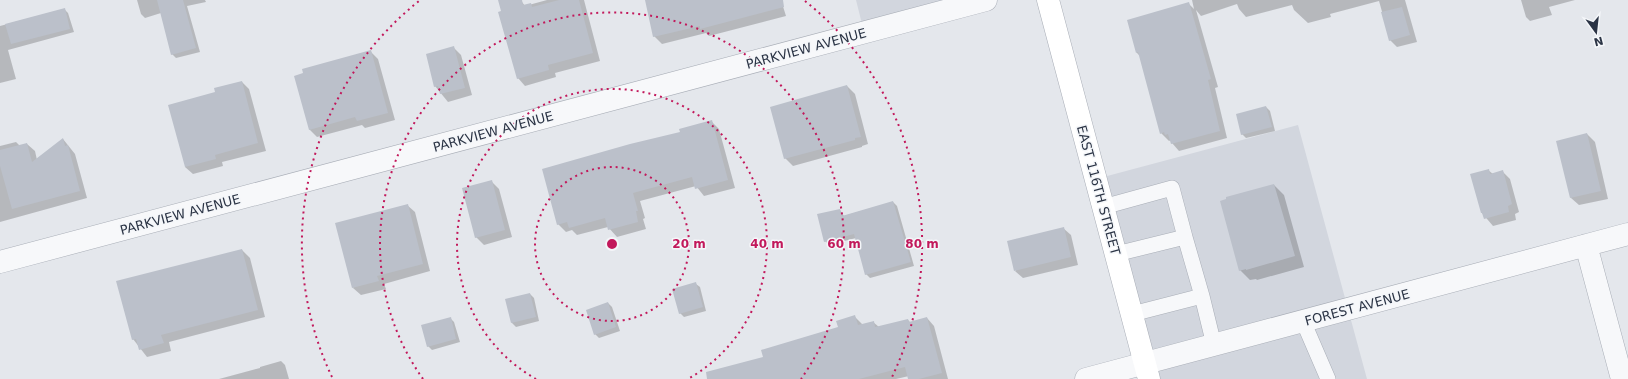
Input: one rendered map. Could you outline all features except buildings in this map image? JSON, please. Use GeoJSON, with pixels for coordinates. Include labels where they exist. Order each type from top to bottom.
{"type":"FeatureCollection","features":[{"type":"Feature","properties":{"kind":"main road","name":"EAST 116TH STREET"},"geometry":{"type":"LineString","coordinates":[[1048,0],[1147,371]]}},
{"type":"Feature","properties":{"kind":"street","name":"PARKVIEW AVENUE"},"geometry":{"type":"LineString","coordinates":[[0,262],[986,0]]}},
{"type":"Feature","properties":{"kind":"street","name":"FOREST AVENUE"},"geometry":{"type":"LineString","coordinates":[[1086,379],[1147,371],[1214,345],[1628,234]]}},
{"type":"Feature","properties":{"kind":"street"},"geometry":{"type":"LineString","coordinates":[[1586,245],[1622,379]]}},
{"type":"Feature","properties":{"kind":"lane"},"geometry":{"type":"LineString","coordinates":[[1103,207],[1172,188],[1214,345]]}},
{"type":"Feature","properties":{"kind":"lane"},"geometry":{"type":"LineString","coordinates":[[1116,254],[1184,237]]}},
{"type":"Feature","properties":{"kind":"lane"},"geometry":{"type":"LineString","coordinates":[[1132,314],[1202,296]]}},
{"type":"Feature","properties":{"kind":"lane"},"geometry":{"type":"LineString","coordinates":[[1303,321],[1328,379]]}},
{"type":"Feature","properties":{"kind":"shaded area"},"geometry":{"type":"Polygon","coordinates":[[[856,0],[986,0],[864,32],[856,0]]]}},
{"type":"Feature","properties":{"kind":"shaded area"},"geometry":{"type":"Polygon","coordinates":[[[1298,125],[1367,379],[1149,379],[1096,179],[1298,125]]]}}]}
